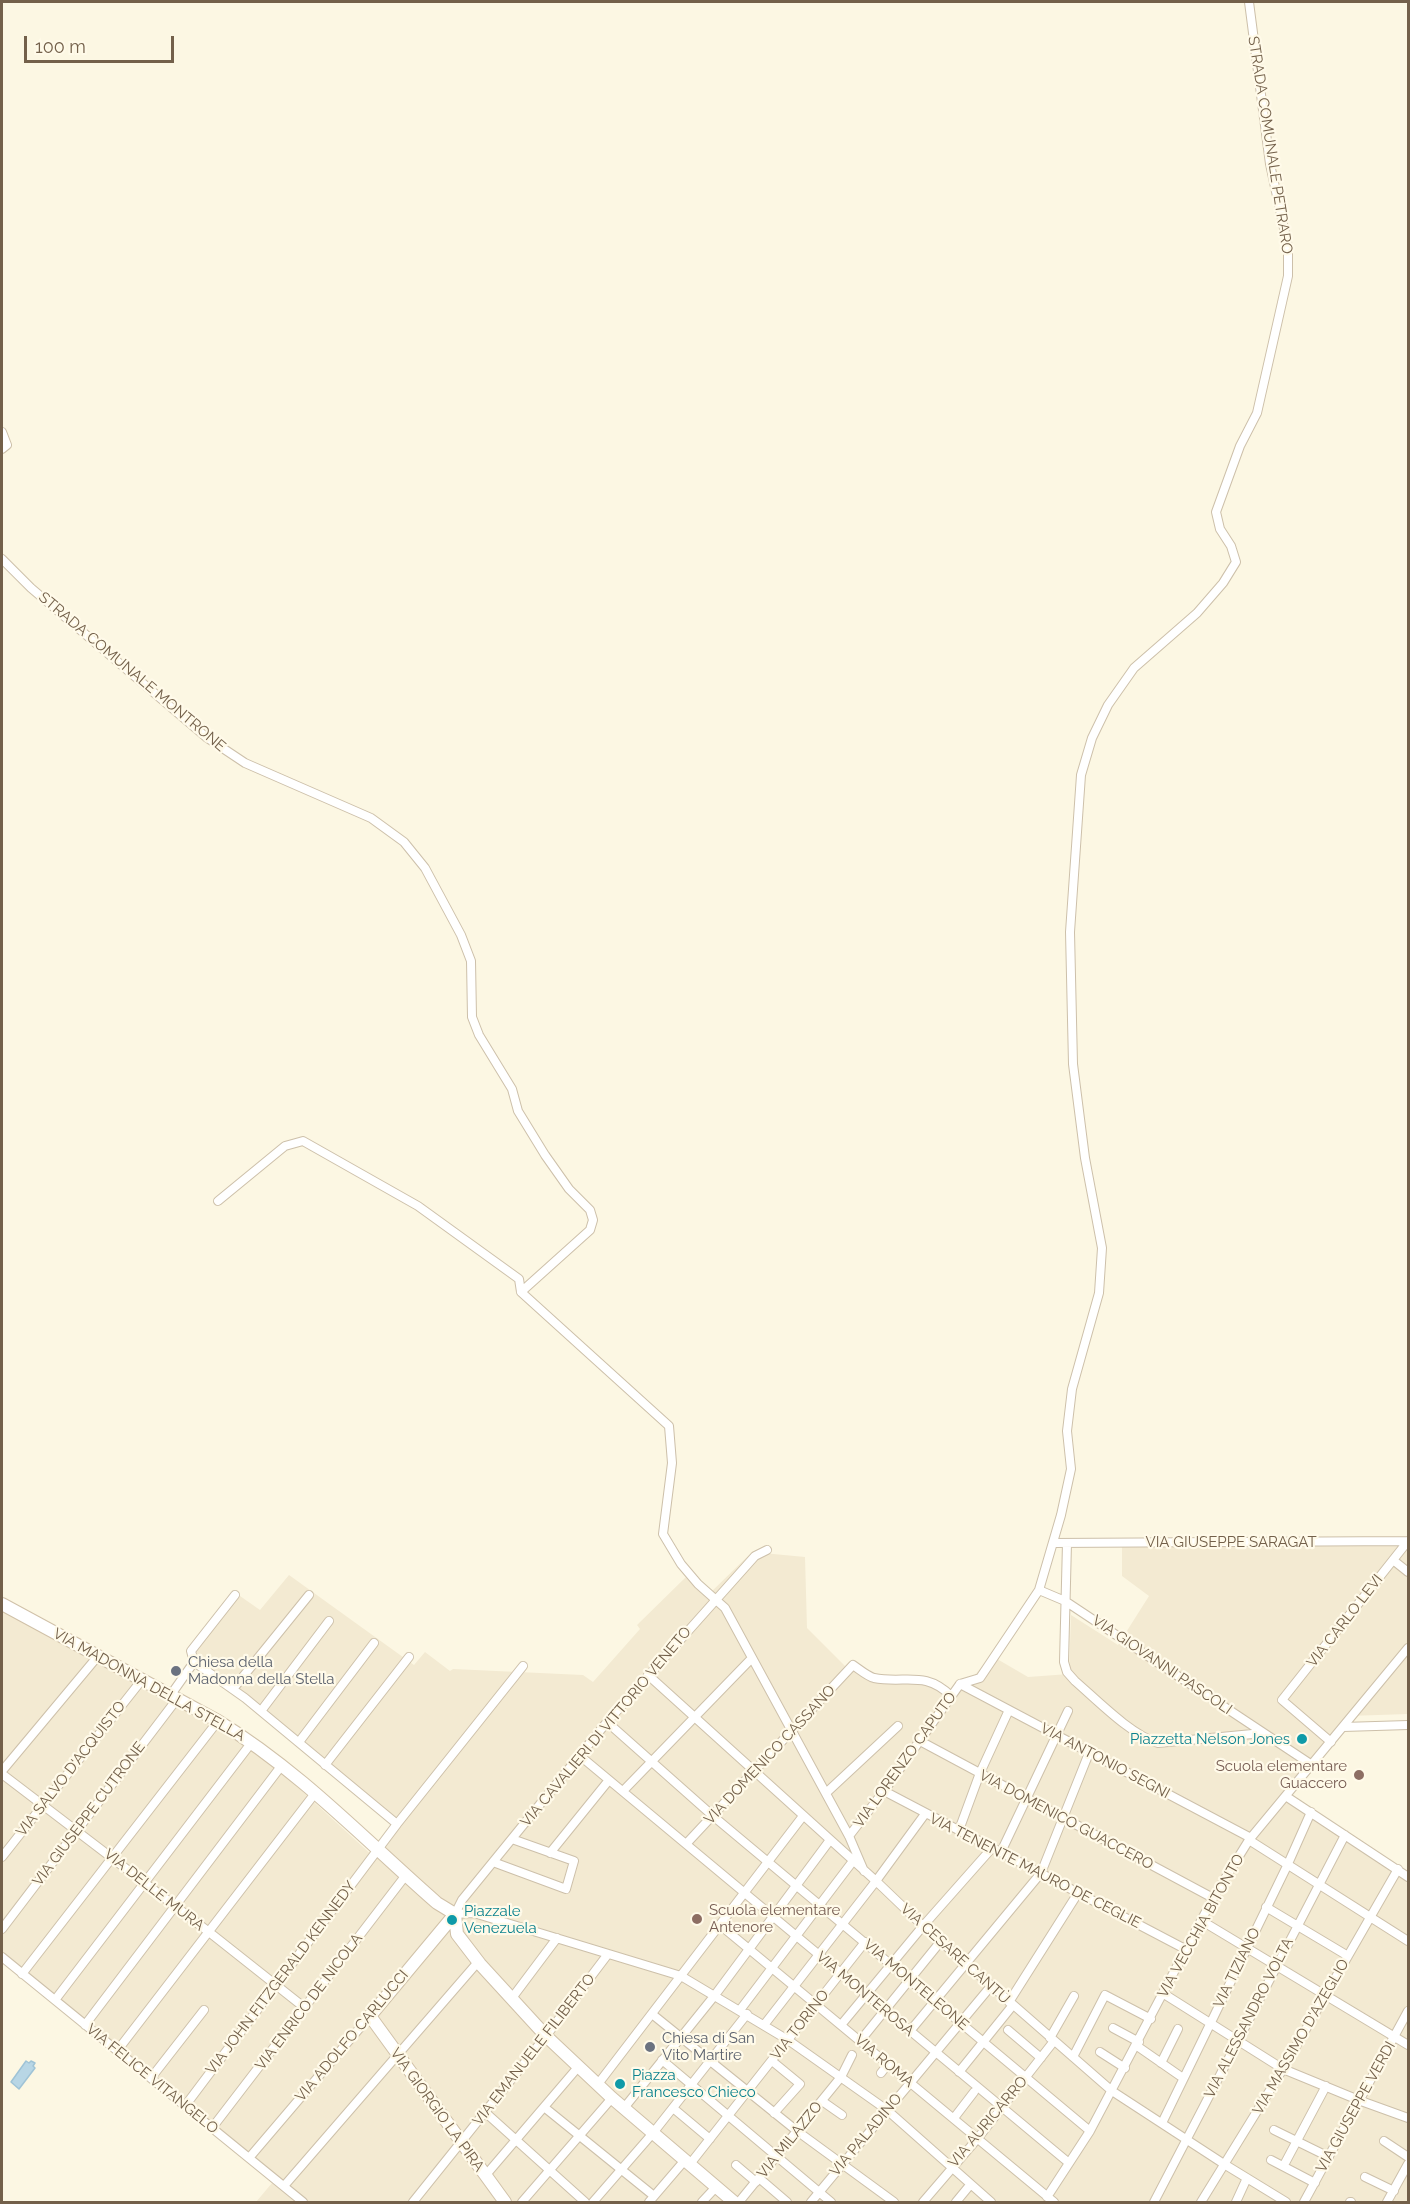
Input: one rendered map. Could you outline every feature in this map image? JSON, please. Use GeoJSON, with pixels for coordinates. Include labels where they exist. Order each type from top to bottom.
{"type":"FeatureCollection","features":[{"type":"Feature","properties":{"kind":"street","name":"STRADA COMUNALE PETRARO"},"geometry":{"type":"LineString","coordinates":[[960,1684],[980,1678],[1039,1590],[1071,1469],[1067,1431],[1072,1389],[1099,1293],[1102,1248],[1085,1158],[1073,1064],[1070,932],[1081,775],[1092,738],[1108,705],[1134,668],[1197,613],[1223,583],[1236,562],[1220,529],[1216,512],[1240,446],[1257,413],[1288,276],[1288,248],[1269,154],[1249,2]]}},
{"type":"Feature","properties":{"kind":"street"},"geometry":{"type":"LineString","coordinates":[[2,432],[6,445],[2,449]]}},
{"type":"Feature","properties":{"kind":"street","name":"STRADA COMUNALE MONTRONE"},"geometry":{"type":"LineString","coordinates":[[2,559],[31,588],[206,737],[245,763],[371,818],[404,842],[425,868],[461,935],[471,961],[472,1017],[479,1035],[512,1089],[518,1111],[545,1155],[569,1189],[590,1210],[593,1220],[590,1230],[521,1292]]}},
{"type":"Feature","properties":{"kind":"street"},"geometry":{"type":"LineString","coordinates":[[218,1201],[285,1146],[303,1141],[418,1206],[519,1279],[521,1292],[669,1426],[672,1463],[663,1534],[681,1564],[698,1584],[725,1608],[849,1836],[864,1871]]}},
{"type":"Feature","properties":{"kind":"street","name":"VIA GIUSEPPE SARAGAT"},"geometry":{"type":"LineString","coordinates":[[1053,1543],[1408,1541]]}},
{"type":"Feature","properties":{"kind":"street","name":"VIA CARLO LEVI"},"geometry":{"type":"LineString","coordinates":[[1331,1742],[1282,1701],[1408,1541]]}},
{"type":"Feature","properties":{"kind":"street"},"geometry":{"type":"LineString","coordinates":[[1067,1543],[1064,1662],[1067,1672],[1075,1681],[1148,1740],[1158,1743],[1263,1733]]}},
{"type":"Feature","properties":{"kind":"street","name":"VIA CAVALIERI DI VITTORIO VENETO"},"geometry":{"type":"LineString","coordinates":[[455,1914],[462,1900],[579,1755],[648,1674],[755,1556],[767,1550]]}},
{"type":"Feature","properties":{"kind":"street"},"geometry":{"type":"LineString","coordinates":[[1393,1560],[1408,1572]]}},
{"type":"Feature","properties":{"kind":"street","name":"VIA GIOVANNI PASCOLI"},"geometry":{"type":"LineString","coordinates":[[1039,1590],[1065,1601],[1312,1765]]}},
{"type":"Feature","properties":{"kind":"street","name":"VIA GIUSEPPE CUTRONE"},"geometry":{"type":"LineString","coordinates":[[2,1929],[77,1831],[174,1697],[194,1662],[191,1650],[235,1595]]}},
{"type":"Feature","properties":{"kind":"street"},"geometry":{"type":"LineString","coordinates":[[233,1689],[309,1595]]}},
{"type":"Feature","properties":{"kind":"street","name":"VIA MADONNA DELLA STELLA"},"geometry":{"type":"LineString","coordinates":[[2,1604],[218,1721],[252,1742],[316,1792],[437,1903],[455,1914]]}},
{"type":"Feature","properties":{"kind":"street"},"geometry":{"type":"LineString","coordinates":[[261,1711],[329,1621]]}},
{"type":"Feature","properties":{"kind":"street"},"geometry":{"type":"LineString","coordinates":[[299,1742],[374,1643]]}},
{"type":"Feature","properties":{"kind":"street","name":"VIA VECCHIA BITONTO"},"geometry":{"type":"LineString","coordinates":[[1051,2200],[1069,2163],[1090,2131],[1138,2044],[1213,1898],[1250,1839],[1407,1652]]}},
{"type":"Feature","properties":{"kind":"street"},"geometry":{"type":"LineString","coordinates":[[2,1773],[98,1656]]}},
{"type":"Feature","properties":{"kind":"street"},"geometry":{"type":"LineString","coordinates":[[325,1765],[409,1657]]}},
{"type":"Feature","properties":{"kind":"street"},"geometry":{"type":"LineString","coordinates":[[623,1791],[752,1658]]}},
{"type":"Feature","properties":{"kind":"street"},"geometry":{"type":"LineString","coordinates":[[194,1662],[261,1711],[397,1824]]}},
{"type":"Feature","properties":{"kind":"street","name":"VIA DOMENICO CASSANO"},"geometry":{"type":"LineString","coordinates":[[686,1844],[853,1665],[872,1678],[928,1681],[940,1686],[951,1696]]}},
{"type":"Feature","properties":{"kind":"street","name":"VIA JOHN FITZGERALD KENNEDY"},"geometry":{"type":"LineString","coordinates":[[185,2106],[397,1824],[523,1666]]}},
{"type":"Feature","properties":{"kind":"street","name":"VIA CESARE CANTÙ"},"geometry":{"type":"LineString","coordinates":[[648,1674],[923,1926],[1112,2091],[1286,2202]]}},
{"type":"Feature","properties":{"kind":"street","name":"VIA SALVO D'ACQUISTO"},"geometry":{"type":"LineString","coordinates":[[2,1857],[141,1681]]}},
{"type":"Feature","properties":{"kind":"street","name":"VIA LORENZO CAPUTO"},"geometry":{"type":"LineString","coordinates":[[849,1836],[960,1684]]}},
{"type":"Feature","properties":{"kind":"street","name":"VIA ANTONIO SEGNI"},"geometry":{"type":"LineString","coordinates":[[960,1684],[1250,1839],[1287,1866],[1408,1941]]}},
{"type":"Feature","properties":{"kind":"street"},"geometry":{"type":"LineString","coordinates":[[959,1830],[980,1773],[1009,1710]]}},
{"type":"Feature","properties":{"kind":"street"},"geometry":{"type":"LineString","coordinates":[[1001,1852],[1068,1711]]}},
{"type":"Feature","properties":{"kind":"street"},"geometry":{"type":"LineString","coordinates":[[22,1974],[218,1721]]}},
{"type":"Feature","properties":{"kind":"street","name":"VIA MONTELEONE"},"geometry":{"type":"LineString","coordinates":[[607,1722],[713,1816],[1090,2131]]}},
{"type":"Feature","properties":{"kind":"street"},"geometry":{"type":"LineString","coordinates":[[1343,1727],[1408,1725]]}},
{"type":"Feature","properties":{"kind":"street"},"geometry":{"type":"LineString","coordinates":[[826,1793],[898,1726]]}},
{"type":"Feature","properties":{"kind":"street","name":"VIA DOMENICO GUACCERO"},"geometry":{"type":"LineString","coordinates":[[920,1741],[1213,1898]]}},
{"type":"Feature","properties":{"kind":"street"},"geometry":{"type":"LineString","coordinates":[[55,2000],[252,1742]]}},
{"type":"Feature","properties":{"kind":"street"},"geometry":{"type":"LineString","coordinates":[[910,2031],[1041,1873],[1089,1753]]}},
{"type":"Feature","properties":{"kind":"street","name":"VIA MONTEROSA"},"geometry":{"type":"LineString","coordinates":[[579,1755],[1069,2163]]}},
{"type":"Feature","properties":{"kind":"street"},"geometry":{"type":"LineString","coordinates":[[85,2025],[282,1765]]}},
{"type":"Feature","properties":{"kind":"street","name":"VIA DELLE MURA"},"geometry":{"type":"LineString","coordinates":[[2,1773],[305,2008]]}},
{"type":"Feature","properties":{"kind":"street"},"geometry":{"type":"LineString","coordinates":[[550,1852],[609,1780]]}},
{"type":"Feature","properties":{"kind":"street","name":"VIA TENENTE MAURO DE CEGLIE"},"geometry":{"type":"LineString","coordinates":[[884,1791],[1187,1950]]}},
{"type":"Feature","properties":{"kind":"street"},"geometry":{"type":"LineString","coordinates":[[117,2051],[316,1792]]}},
{"type":"Feature","properties":{"kind":"street"},"geometry":{"type":"LineString","coordinates":[[1287,1797],[1408,1876]]}},
{"type":"Feature","properties":{"kind":"street","name":"VIA TIZIANO"},"geometry":{"type":"LineString","coordinates":[[1162,2123],[1311,1812]]}},
{"type":"Feature","properties":{"kind":"street"},"geometry":{"type":"LineString","coordinates":[[764,2025],[925,1814]]}},
{"type":"Feature","properties":{"kind":"street"},"geometry":{"type":"LineString","coordinates":[[598,2084],[803,1816]]}},
{"type":"Feature","properties":{"kind":"street","name":"VIA ALESSANDRO VOLTA"},"geometry":{"type":"LineString","coordinates":[[1154,2202],[1345,1835]]}},
{"type":"Feature","properties":{"kind":"street"},"geometry":{"type":"LineString","coordinates":[[493,1862],[566,1889],[574,1861],[512,1839]]}},
{"type":"Feature","properties":{"kind":"street"},"geometry":{"type":"LineString","coordinates":[[624,2108],[715,1995],[830,1840]]}},
{"type":"Feature","properties":{"kind":"street"},"geometry":{"type":"LineString","coordinates":[[841,2025],[923,1926],[992,1848]]}},
{"type":"Feature","properties":{"kind":"street"},"geometry":{"type":"LineString","coordinates":[[593,2202],[653,2133],[709,2061],[773,1967],[853,1861]]}},
{"type":"Feature","properties":{"kind":"street","name":"VIA MASSIMO D'AZEGLIO"},"geometry":{"type":"LineString","coordinates":[[1201,2202],[1283,2069],[1398,1869]]}},
{"type":"Feature","properties":{"kind":"street","name":"VIA ENRICO DE NICOLA"},"geometry":{"type":"LineString","coordinates":[[212,2128],[406,1875]]}},
{"type":"Feature","properties":{"kind":"street"},"geometry":{"type":"LineString","coordinates":[[959,2072],[1011,2004],[1078,1893]]}},
{"type":"Feature","properties":{"kind":"street"},"geometry":{"type":"LineString","coordinates":[[1266,1907],[1348,1956]]}},
{"type":"Feature","properties":{"kind":"street"},"geometry":{"type":"LineString","coordinates":[[734,2202],[612,2098],[546,2036],[478,1962],[457,1934],[455,1914],[474,1912],[681,1976],[788,2040],[887,2109],[991,2202]]}},
{"type":"Feature","properties":{"kind":"street","name":"VIA ADOLFO CARLUCCI"},"geometry":{"type":"LineString","coordinates":[[249,2158],[455,1914]]}},
{"type":"Feature","properties":{"kind":"street"},"geometry":{"type":"LineString","coordinates":[[1202,1921],[1408,2045]]}},
{"type":"Feature","properties":{"kind":"street","name":"VIA ROMA"},"geometry":{"type":"LineString","coordinates":[[720,1925],[1051,2200]]}},
{"type":"Feature","properties":{"kind":"street"},"geometry":{"type":"LineString","coordinates":[[512,1998],[557,1938]]}},
{"type":"Feature","properties":{"kind":"street"},"geometry":{"type":"LineString","coordinates":[[860,2041],[941,1941]]}},
{"type":"Feature","properties":{"kind":"street","name":"VIA TORINO"},"geometry":{"type":"LineString","coordinates":[[652,2199],[710,2139],[865,1942]]}},
{"type":"Feature","properties":{"kind":"street","name":"VIA EMANUELE FILIBERTO"},"geometry":{"type":"LineString","coordinates":[[413,2202],[486,2113],[608,1954]]}},
{"type":"Feature","properties":{"kind":"street","name":"VIA FELICE VITANGELO"},"geometry":{"type":"LineString","coordinates":[[2,1957],[303,2202]]}},
{"type":"Feature","properties":{"kind":"street"},"geometry":{"type":"LineString","coordinates":[[284,2186],[478,1962]]}},
{"type":"Feature","properties":{"kind":"street","name":"VIA PALADINO"},"geometry":{"type":"LineString","coordinates":[[811,2202],[991,1986]]}},
{"type":"Feature","properties":{"kind":"street"},"geometry":{"type":"LineString","coordinates":[[1164,1994],[1283,2069],[1408,2118]]}},
{"type":"Feature","properties":{"kind":"street"},"geometry":{"type":"LineString","coordinates":[[1073,2057],[1105,1995],[1150,2019]]}},
{"type":"Feature","properties":{"kind":"street","name":"VIA AURICARRO"},"geometry":{"type":"LineString","coordinates":[[923,2202],[978,2138],[1041,2058],[1074,1996]]}},
{"type":"Feature","properties":{"kind":"street"},"geometry":{"type":"LineString","coordinates":[[151,2079],[204,2010]]}},
{"type":"Feature","properties":{"kind":"street","name":"VIA GIUSEPPE VERDI"},"geometry":{"type":"LineString","coordinates":[[1304,2202],[1408,2011]]}},
{"type":"Feature","properties":{"kind":"street"},"geometry":{"type":"LineString","coordinates":[[652,2014],[797,2131],[894,2202]]}},
{"type":"Feature","properties":{"kind":"street","name":"VIA GIORGIO LA PIRA"},"geometry":{"type":"LineString","coordinates":[[370,2016],[505,2202]]}},
{"type":"Feature","properties":{"kind":"street"},"geometry":{"type":"LineString","coordinates":[[1113,2028],[1183,2078]]}},
{"type":"Feature","properties":{"kind":"street"},"geometry":{"type":"LineString","coordinates":[[1161,2063],[1179,2029]]}},
{"type":"Feature","properties":{"kind":"street"},"geometry":{"type":"LineString","coordinates":[[1008,2030],[1041,2058]]}},
{"type":"Feature","properties":{"kind":"street"},"geometry":{"type":"LineString","coordinates":[[1100,2052],[1125,2068]]}},
{"type":"Feature","properties":{"kind":"street","name":"VIA MILAZZO"},"geometry":{"type":"LineString","coordinates":[[739,2202],[841,2077],[852,2055]]}},
{"type":"Feature","properties":{"kind":"street"},"geometry":{"type":"LineString","coordinates":[[662,2060],[831,2202]]}},
{"type":"Feature","properties":{"kind":"street"},"geometry":{"type":"LineString","coordinates":[[772,2061],[800,2084],[774,2113]]}},
{"type":"Feature","properties":{"kind":"street"},"geometry":{"type":"LineString","coordinates":[[881,2073],[888,2064]]}},
{"type":"Feature","properties":{"kind":"street"},"geometry":{"type":"LineString","coordinates":[[485,2176],[579,2066]]}},
{"type":"Feature","properties":{"kind":"street"},"geometry":{"type":"LineString","coordinates":[[1284,2165],[1326,2086]]}},
{"type":"Feature","properties":{"kind":"street"},"geometry":{"type":"LineString","coordinates":[[954,2118],[974,2092]]}},
{"type":"Feature","properties":{"kind":"street"},"geometry":{"type":"LineString","coordinates":[[522,2202],[612,2098]]}},
{"type":"Feature","properties":{"kind":"street"},"geometry":{"type":"LineString","coordinates":[[822,2100],[842,2115]]}},
{"type":"Feature","properties":{"kind":"street"},"geometry":{"type":"LineString","coordinates":[[544,2107],[622,2170],[652,2199]]}},
{"type":"Feature","properties":{"kind":"street"},"geometry":{"type":"LineString","coordinates":[[673,2108],[710,2139]]}},
{"type":"Feature","properties":{"kind":"street"},"geometry":{"type":"LineString","coordinates":[[486,2113],[585,2202]]}},
{"type":"Feature","properties":{"kind":"street"},"geometry":{"type":"LineString","coordinates":[[1274,2130],[1329,2157]]}},
{"type":"Feature","properties":{"kind":"street"},"geometry":{"type":"LineString","coordinates":[[1384,2141],[1408,2157]]}},
{"type":"Feature","properties":{"kind":"street"},"geometry":{"type":"LineString","coordinates":[[1271,2160],[1315,2183]]}},
{"type":"Feature","properties":{"kind":"street"},"geometry":{"type":"LineString","coordinates":[[1389,2202],[1408,2163]]}},
{"type":"Feature","properties":{"kind":"street"},"geometry":{"type":"LineString","coordinates":[[736,2165],[787,2202]]}},
{"type":"Feature","properties":{"kind":"street"},"geometry":{"type":"LineString","coordinates":[[1365,2177],[1394,2191]]}},
{"type":"Feature","properties":{"kind":"street"},"geometry":{"type":"LineString","coordinates":[[1236,2202],[1247,2178]]}},
{"type":"Feature","properties":{"kind":"street"},"geometry":{"type":"LineString","coordinates":[[956,2202],[970,2185]]}},
{"type":"Feature","properties":{"kind":"street"},"geometry":{"type":"LineString","coordinates":[[702,2202],[716,2187]]}},
{"type":"Feature","properties":{"kind":"shaded area"},"geometry":{"type":"Polygon","coordinates":[[[1408,1544],[1408,1714],[1348,1716],[1284,1796],[1408,1879],[1408,2202],[256,2202],[272,2183],[2,1961],[2,1609],[256,1749],[374,1857],[401,1823],[191,1655],[240,1596],[260,1610],[289,1575],[414,1665],[425,1652],[450,1671],[453,1669],[583,1675],[593,1682],[640,1629],[637,1625],[687,1576],[709,1594],[752,1552],[805,1557],[807,1628],[848,1669],[936,1686],[949,1703],[992,1656],[1028,1677],[1069,1674],[1071,1615],[1118,1645],[1149,1596],[1122,1576],[1122,1546],[1408,1544]]]}},
{"type":"Feature","properties":{"kind":"water"},"geometry":{"type":"Polygon","coordinates":[[[26,2061],[35,2063],[33,2066],[35,2068],[19,2089],[11,2082],[26,2061]]]}},
{"type":"Feature","properties":{"kind":"place","name":"Chiesa della Madonna della Stella"},"geometry":{"type":"Point","coordinates":[176,1671]}},
{"type":"Feature","properties":{"kind":"place","name":"Piazzetta Nelson Jones"},"geometry":{"type":"Point","coordinates":[1302,1739]}},
{"type":"Feature","properties":{"kind":"place","name":"Scuola elementare Guaccero"},"geometry":{"type":"Point","coordinates":[1359,1775]}},
{"type":"Feature","properties":{"kind":"place","name":"Scuola elementare Antenore"},"geometry":{"type":"Point","coordinates":[697,1919]}},
{"type":"Feature","properties":{"kind":"place","name":"Piazzale Venezuela"},"geometry":{"type":"Point","coordinates":[452,1920]}},
{"type":"Feature","properties":{"kind":"place","name":"Chiesa di San Vito Martire"},"geometry":{"type":"Point","coordinates":[650,2047]}},
{"type":"Feature","properties":{"kind":"place","name":"Piazza Francesco Chieco"},"geometry":{"type":"Point","coordinates":[620,2084]}}]}
